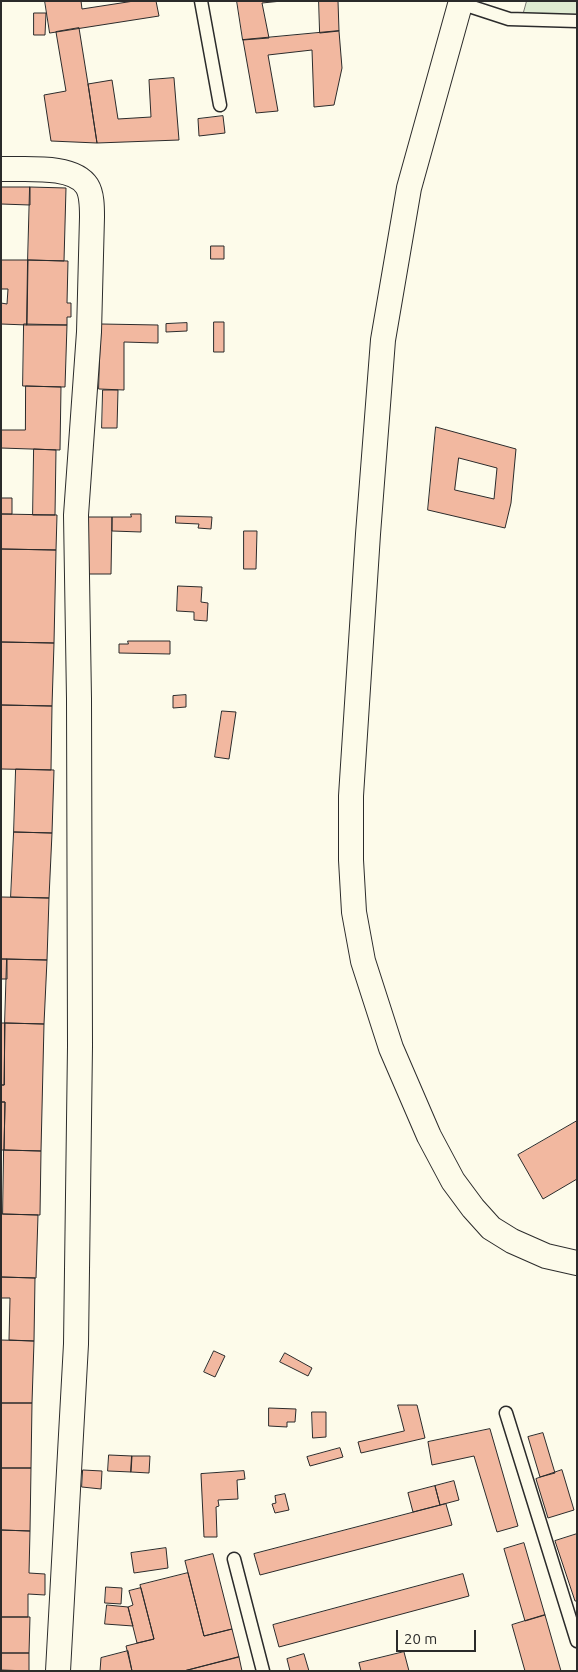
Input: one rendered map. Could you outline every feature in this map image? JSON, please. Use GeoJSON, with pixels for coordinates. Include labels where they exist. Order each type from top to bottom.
{"type":"FeatureCollection","features":[{"type":"Feature","properties":{"kind":"street"},"geometry":{"type":"LineString","coordinates":[[461,2],[409,188],[383,340],[351,796],[351,860],[354,912],[362,961],[391,1048],[429,1136],[454,1181],[473,1208],[491,1228],[512,1241],[546,1256],[577,1263]]}},
{"type":"Feature","properties":{"kind":"street"},"geometry":{"type":"LineString","coordinates":[[1,169],[55,170],[80,178],[87,186],[91,199],[92,216],[89,332],[76,515],[79,699],[80,1017],[76,1344],[58,1671]]}},
{"type":"Feature","properties":{"kind":"lane"},"geometry":{"type":"LineString","coordinates":[[202,1],[220,105]]}},
{"type":"Feature","properties":{"kind":"lane"},"geometry":{"type":"LineString","coordinates":[[461,2],[509,19],[577,20]]}},
{"type":"Feature","properties":{"kind":"lane"},"geometry":{"type":"LineString","coordinates":[[506,1413],[577,1641]]}},
{"type":"Feature","properties":{"kind":"lane"},"geometry":{"type":"LineString","coordinates":[[234,1559],[263,1671]]}},
{"type":"Feature","properties":{"kind":"green space"},"geometry":{"type":"Polygon","coordinates":[[[527,1],[577,1],[577,25],[565,27],[522,19],[527,1]]]}},
{"type":"Feature","properties":{"kind":"building"},"geometry":{"type":"Polygon","coordinates":[[[45,1],[81,1],[82,9],[134,1],[156,1],[159,16],[50,33],[45,1]]]}},
{"type":"Feature","properties":{"kind":"building"},"geometry":{"type":"Polygon","coordinates":[[[237,1],[282,1],[262,3],[269,38],[243,40],[237,1]]]}},
{"type":"Feature","properties":{"kind":"building"},"geometry":{"type":"Polygon","coordinates":[[[319,1],[338,1],[339,31],[320,33],[319,1]]]}},
{"type":"Feature","properties":{"kind":"building"},"geometry":{"type":"Polygon","coordinates":[[[34,13],[46,13],[45,35],[34,35],[34,13]]]}},
{"type":"Feature","properties":{"kind":"building"},"geometry":{"type":"Polygon","coordinates":[[[79,28],[97,143],[51,141],[44,95],[66,91],[56,32],[79,28]]]}},
{"type":"Feature","properties":{"kind":"building"},"geometry":{"type":"Polygon","coordinates":[[[339,31],[342,68],[334,105],[314,107],[312,50],[268,55],[278,111],[256,113],[243,40],[339,31]]]}},
{"type":"Feature","properties":{"kind":"building"},"geometry":{"type":"Polygon","coordinates":[[[174,78],[179,140],[97,143],[88,84],[112,80],[118,119],[151,117],[149,80],[174,78]]]}},
{"type":"Feature","properties":{"kind":"building"},"geometry":{"type":"Polygon","coordinates":[[[223,116],[225,133],[199,136],[198,119],[223,116]]]}},
{"type":"Feature","properties":{"kind":"building"},"geometry":{"type":"Polygon","coordinates":[[[1,187],[30,187],[30,205],[1,204],[1,187]]]}},
{"type":"Feature","properties":{"kind":"building"},"geometry":{"type":"Polygon","coordinates":[[[30,187],[66,188],[64,261],[28,260],[30,187]]]}},
{"type":"Feature","properties":{"kind":"building"},"geometry":{"type":"Polygon","coordinates":[[[211,246],[224,246],[224,259],[211,259],[211,246]]]}},
{"type":"Feature","properties":{"kind":"building"},"geometry":{"type":"Polygon","coordinates":[[[1,260],[28,260],[27,325],[1,324],[1,303],[7,304],[8,289],[1,289],[1,260]]]}},
{"type":"Feature","properties":{"kind":"building"},"geometry":{"type":"Polygon","coordinates":[[[28,260],[68,261],[67,303],[71,303],[71,317],[67,317],[67,325],[27,325],[28,260]]]}},
{"type":"Feature","properties":{"kind":"building"},"geometry":{"type":"Polygon","coordinates":[[[214,322],[224,322],[224,352],[214,352],[214,322]]]}},
{"type":"Feature","properties":{"kind":"building"},"geometry":{"type":"Polygon","coordinates":[[[187,323],[187,331],[166,332],[166,324],[187,323]]]}},
{"type":"Feature","properties":{"kind":"building"},"geometry":{"type":"Polygon","coordinates":[[[24,324],[67,325],[65,387],[23,386],[24,324]]]}},
{"type":"Feature","properties":{"kind":"building"},"geometry":{"type":"Polygon","coordinates":[[[101,324],[158,325],[158,343],[124,342],[124,390],[99,389],[101,324]]]}},
{"type":"Feature","properties":{"kind":"building"},"geometry":{"type":"Polygon","coordinates":[[[26,386],[61,387],[60,450],[1,448],[1,430],[25,430],[26,386]]]}},
{"type":"Feature","properties":{"kind":"building"},"geometry":{"type":"Polygon","coordinates":[[[103,390],[118,390],[117,428],[102,428],[103,390]]]}},
{"type":"Feature","properties":{"kind":"building"},"geometry":{"type":"Polygon","coordinates":[[[436,427],[516,449],[511,503],[505,528],[428,510],[436,427]],[[459,458],[455,490],[494,499],[497,468],[459,458]]]}},
{"type":"Feature","properties":{"kind":"building"},"geometry":{"type":"Polygon","coordinates":[[[34,449],[56,450],[55,515],[33,515],[34,449]]]}},
{"type":"Feature","properties":{"kind":"building"},"geometry":{"type":"Polygon","coordinates":[[[1,498],[12,498],[12,514],[1,514],[1,498]]]}},
{"type":"Feature","properties":{"kind":"building"},"geometry":{"type":"Polygon","coordinates":[[[1,514],[57,515],[56,550],[1,549],[1,514]]]}},
{"type":"Feature","properties":{"kind":"building"},"geometry":{"type":"Polygon","coordinates":[[[131,514],[141,514],[141,532],[112,531],[112,517],[131,517],[131,514]]]}},
{"type":"Feature","properties":{"kind":"building"},"geometry":{"type":"Polygon","coordinates":[[[176,516],[212,517],[211,529],[198,528],[199,524],[176,523],[176,516]]]}},
{"type":"Feature","properties":{"kind":"building"},"geometry":{"type":"Polygon","coordinates":[[[88,517],[112,517],[111,574],[87,574],[88,517]]]}},
{"type":"Feature","properties":{"kind":"building"},"geometry":{"type":"Polygon","coordinates":[[[244,531],[257,531],[256,569],[244,569],[244,531]]]}},
{"type":"Feature","properties":{"kind":"building"},"geometry":{"type":"Polygon","coordinates":[[[1,549],[56,550],[54,643],[1,642],[1,549]]]}},
{"type":"Feature","properties":{"kind":"building"},"geometry":{"type":"Polygon","coordinates":[[[178,586],[202,587],[201,602],[208,603],[207,621],[194,620],[194,612],[177,611],[178,586]]]}},
{"type":"Feature","properties":{"kind":"building"},"geometry":{"type":"Polygon","coordinates":[[[128,641],[170,641],[170,654],[119,653],[119,644],[128,644],[128,641]]]}},
{"type":"Feature","properties":{"kind":"building"},"geometry":{"type":"Polygon","coordinates":[[[1,642],[54,643],[52,706],[1,705],[1,642]]]}},
{"type":"Feature","properties":{"kind":"building"},"geometry":{"type":"Polygon","coordinates":[[[186,695],[186,707],[173,708],[173,696],[186,695]]]}},
{"type":"Feature","properties":{"kind":"building"},"geometry":{"type":"Polygon","coordinates":[[[1,705],[52,706],[51,770],[1,769],[1,705]]]}},
{"type":"Feature","properties":{"kind":"building"},"geometry":{"type":"Polygon","coordinates":[[[222,711],[236,712],[229,759],[215,757],[222,711]]]}},
{"type":"Feature","properties":{"kind":"building"},"geometry":{"type":"Polygon","coordinates":[[[16,769],[54,770],[52,833],[14,832],[16,769]]]}},
{"type":"Feature","properties":{"kind":"building"},"geometry":{"type":"Polygon","coordinates":[[[14,832],[52,833],[49,898],[11,897],[14,832]]]}},
{"type":"Feature","properties":{"kind":"building"},"geometry":{"type":"Polygon","coordinates":[[[1,897],[49,898],[47,960],[1,959],[1,897]]]}},
{"type":"Feature","properties":{"kind":"building"},"geometry":{"type":"Polygon","coordinates":[[[1,959],[7,959],[7,979],[1,979],[1,959]]]}},
{"type":"Feature","properties":{"kind":"building"},"geometry":{"type":"Polygon","coordinates":[[[7,959],[47,960],[44,1024],[5,1023],[7,959]]]}},
{"type":"Feature","properties":{"kind":"building"},"geometry":{"type":"Polygon","coordinates":[[[1,1023],[5,1023],[4,1085],[1,1085],[1,1023]]]}},
{"type":"Feature","properties":{"kind":"building"},"geometry":{"type":"Polygon","coordinates":[[[5,1023],[44,1024],[41,1151],[4,1150],[5,1102],[1,1102],[1,1085],[4,1085],[5,1023]]]}},
{"type":"Feature","properties":{"kind":"building"},"geometry":{"type":"Polygon","coordinates":[[[1,1102],[5,1102],[4,1150],[1,1150],[1,1102]]]}},
{"type":"Feature","properties":{"kind":"building"},"geometry":{"type":"Polygon","coordinates":[[[577,1121],[577,1179],[543,1199],[518,1155],[577,1121]]]}},
{"type":"Feature","properties":{"kind":"building"},"geometry":{"type":"Polygon","coordinates":[[[4,1150],[41,1151],[40,1215],[3,1214],[4,1150]]]}},
{"type":"Feature","properties":{"kind":"building"},"geometry":{"type":"Polygon","coordinates":[[[1,1214],[38,1215],[36,1278],[1,1277],[1,1214]]]}},
{"type":"Feature","properties":{"kind":"building"},"geometry":{"type":"Polygon","coordinates":[[[1,1277],[35,1278],[34,1341],[9,1340],[10,1298],[1,1298],[1,1277]]]}},
{"type":"Feature","properties":{"kind":"building"},"geometry":{"type":"Polygon","coordinates":[[[1,1340],[34,1341],[32,1403],[1,1403],[1,1340]]]}},
{"type":"Feature","properties":{"kind":"building"},"geometry":{"type":"Polygon","coordinates":[[[214,1351],[225,1356],[215,1377],[204,1372],[214,1351]]]}},
{"type":"Feature","properties":{"kind":"building"},"geometry":{"type":"Polygon","coordinates":[[[285,1353],[312,1368],[308,1376],[280,1362],[285,1353]]]}},
{"type":"Feature","properties":{"kind":"building"},"geometry":{"type":"Polygon","coordinates":[[[1,1403],[32,1403],[31,1468],[1,1468],[1,1403]]]}},
{"type":"Feature","properties":{"kind":"building"},"geometry":{"type":"Polygon","coordinates":[[[398,1405],[417,1405],[425,1438],[361,1453],[358,1442],[404,1431],[398,1405]]]}},
{"type":"Feature","properties":{"kind":"building"},"geometry":{"type":"Polygon","coordinates":[[[269,1408],[296,1409],[295,1422],[287,1422],[287,1427],[269,1426],[269,1408]]]}},
{"type":"Feature","properties":{"kind":"building"},"geometry":{"type":"Polygon","coordinates":[[[312,1412],[326,1412],[326,1437],[313,1438],[312,1412]]]}},
{"type":"Feature","properties":{"kind":"building"},"geometry":{"type":"Polygon","coordinates":[[[490,1429],[518,1526],[497,1532],[474,1456],[432,1465],[428,1442],[490,1429]]]}},
{"type":"Feature","properties":{"kind":"building"},"geometry":{"type":"Polygon","coordinates":[[[543,1433],[555,1473],[540,1477],[528,1437],[543,1433]]]}},
{"type":"Feature","properties":{"kind":"building"},"geometry":{"type":"Polygon","coordinates":[[[340,1448],[343,1457],[310,1466],[307,1457],[340,1448]]]}},
{"type":"Feature","properties":{"kind":"building"},"geometry":{"type":"Polygon","coordinates":[[[109,1455],[132,1456],[131,1472],[108,1471],[109,1455]]]}},
{"type":"Feature","properties":{"kind":"building"},"geometry":{"type":"Polygon","coordinates":[[[132,1456],[150,1456],[149,1473],[131,1472],[132,1456]]]}},
{"type":"Feature","properties":{"kind":"building"},"geometry":{"type":"Polygon","coordinates":[[[1,1468],[31,1468],[30,1531],[1,1530],[1,1468]]]}},
{"type":"Feature","properties":{"kind":"building"},"geometry":{"type":"Polygon","coordinates":[[[83,1470],[102,1471],[101,1489],[82,1487],[83,1470]]]}},
{"type":"Feature","properties":{"kind":"building"},"geometry":{"type":"Polygon","coordinates":[[[562,1470],[574,1510],[548,1518],[536,1479],[562,1470]]]}},
{"type":"Feature","properties":{"kind":"building"},"geometry":{"type":"Polygon","coordinates":[[[244,1471],[245,1479],[237,1480],[238,1499],[218,1500],[219,1506],[216,1507],[217,1537],[204,1537],[201,1474],[244,1471]]]}},
{"type":"Feature","properties":{"kind":"building"},"geometry":{"type":"Polygon","coordinates":[[[454,1481],[459,1500],[440,1505],[435,1486],[454,1481]]]}},
{"type":"Feature","properties":{"kind":"building"},"geometry":{"type":"Polygon","coordinates":[[[435,1486],[440,1505],[413,1512],[408,1493],[435,1486]]]}},
{"type":"Feature","properties":{"kind":"building"},"geometry":{"type":"Polygon","coordinates":[[[285,1494],[289,1510],[275,1513],[272,1504],[276,1503],[275,1496],[285,1494]]]}},
{"type":"Feature","properties":{"kind":"building"},"geometry":{"type":"Polygon","coordinates":[[[446,1504],[452,1525],[260,1575],[254,1554],[446,1504]]]}},
{"type":"Feature","properties":{"kind":"building"},"geometry":{"type":"Polygon","coordinates":[[[1,1530],[30,1531],[29,1573],[45,1574],[45,1595],[28,1594],[28,1617],[1,1617],[1,1530]]]}},
{"type":"Feature","properties":{"kind":"building"},"geometry":{"type":"Polygon","coordinates":[[[577,1534],[577,1601],[575,1601],[555,1541],[577,1534]]]}},
{"type":"Feature","properties":{"kind":"building"},"geometry":{"type":"Polygon","coordinates":[[[524,1543],[545,1615],[525,1621],[504,1549],[524,1543]]]}},
{"type":"Feature","properties":{"kind":"building"},"geometry":{"type":"Polygon","coordinates":[[[166,1548],[168,1568],[134,1573],[131,1553],[166,1548]]]}},
{"type":"Feature","properties":{"kind":"building"},"geometry":{"type":"Polygon","coordinates":[[[213,1554],[232,1629],[204,1636],[185,1561],[213,1554]]]}},
{"type":"Feature","properties":{"kind":"building"},"geometry":{"type":"Polygon","coordinates":[[[188,1573],[204,1636],[232,1629],[239,1657],[184,1671],[132,1671],[126,1646],[154,1639],[140,1585],[188,1573]]]}},
{"type":"Feature","properties":{"kind":"building"},"geometry":{"type":"Polygon","coordinates":[[[463,1574],[469,1596],[279,1647],[273,1625],[463,1574]]]}},
{"type":"Feature","properties":{"kind":"building"},"geometry":{"type":"Polygon","coordinates":[[[106,1587],[122,1588],[121,1604],[105,1603],[106,1587]]]}},
{"type":"Feature","properties":{"kind":"building"},"geometry":{"type":"Polygon","coordinates":[[[141,1588],[154,1639],[137,1643],[128,1607],[133,1605],[129,1591],[141,1588]]]}},
{"type":"Feature","properties":{"kind":"building"},"geometry":{"type":"Polygon","coordinates":[[[107,1605],[128,1607],[133,1626],[105,1624],[107,1605]]]}},
{"type":"Feature","properties":{"kind":"building"},"geometry":{"type":"Polygon","coordinates":[[[545,1615],[561,1671],[525,1671],[512,1625],[545,1615]]]}},
{"type":"Feature","properties":{"kind":"building"},"geometry":{"type":"Polygon","coordinates":[[[1,1617],[30,1617],[29,1653],[1,1653],[1,1617]]]}},
{"type":"Feature","properties":{"kind":"building"},"geometry":{"type":"Polygon","coordinates":[[[128,1651],[132,1671],[100,1671],[101,1658],[128,1651]]]}},
{"type":"Feature","properties":{"kind":"building"},"geometry":{"type":"Polygon","coordinates":[[[404,1652],[409,1671],[361,1671],[359,1663],[404,1652]]]}},
{"type":"Feature","properties":{"kind":"building"},"geometry":{"type":"Polygon","coordinates":[[[1,1653],[29,1653],[29,1671],[1,1670],[1,1653]]]}},
{"type":"Feature","properties":{"kind":"building"},"geometry":{"type":"Polygon","coordinates":[[[304,1654],[309,1671],[290,1671],[287,1659],[304,1654]]]}},
{"type":"Feature","properties":{"kind":"building"},"geometry":{"type":"Polygon","coordinates":[[[239,1657],[242,1671],[184,1671],[239,1657]]]}}]}
